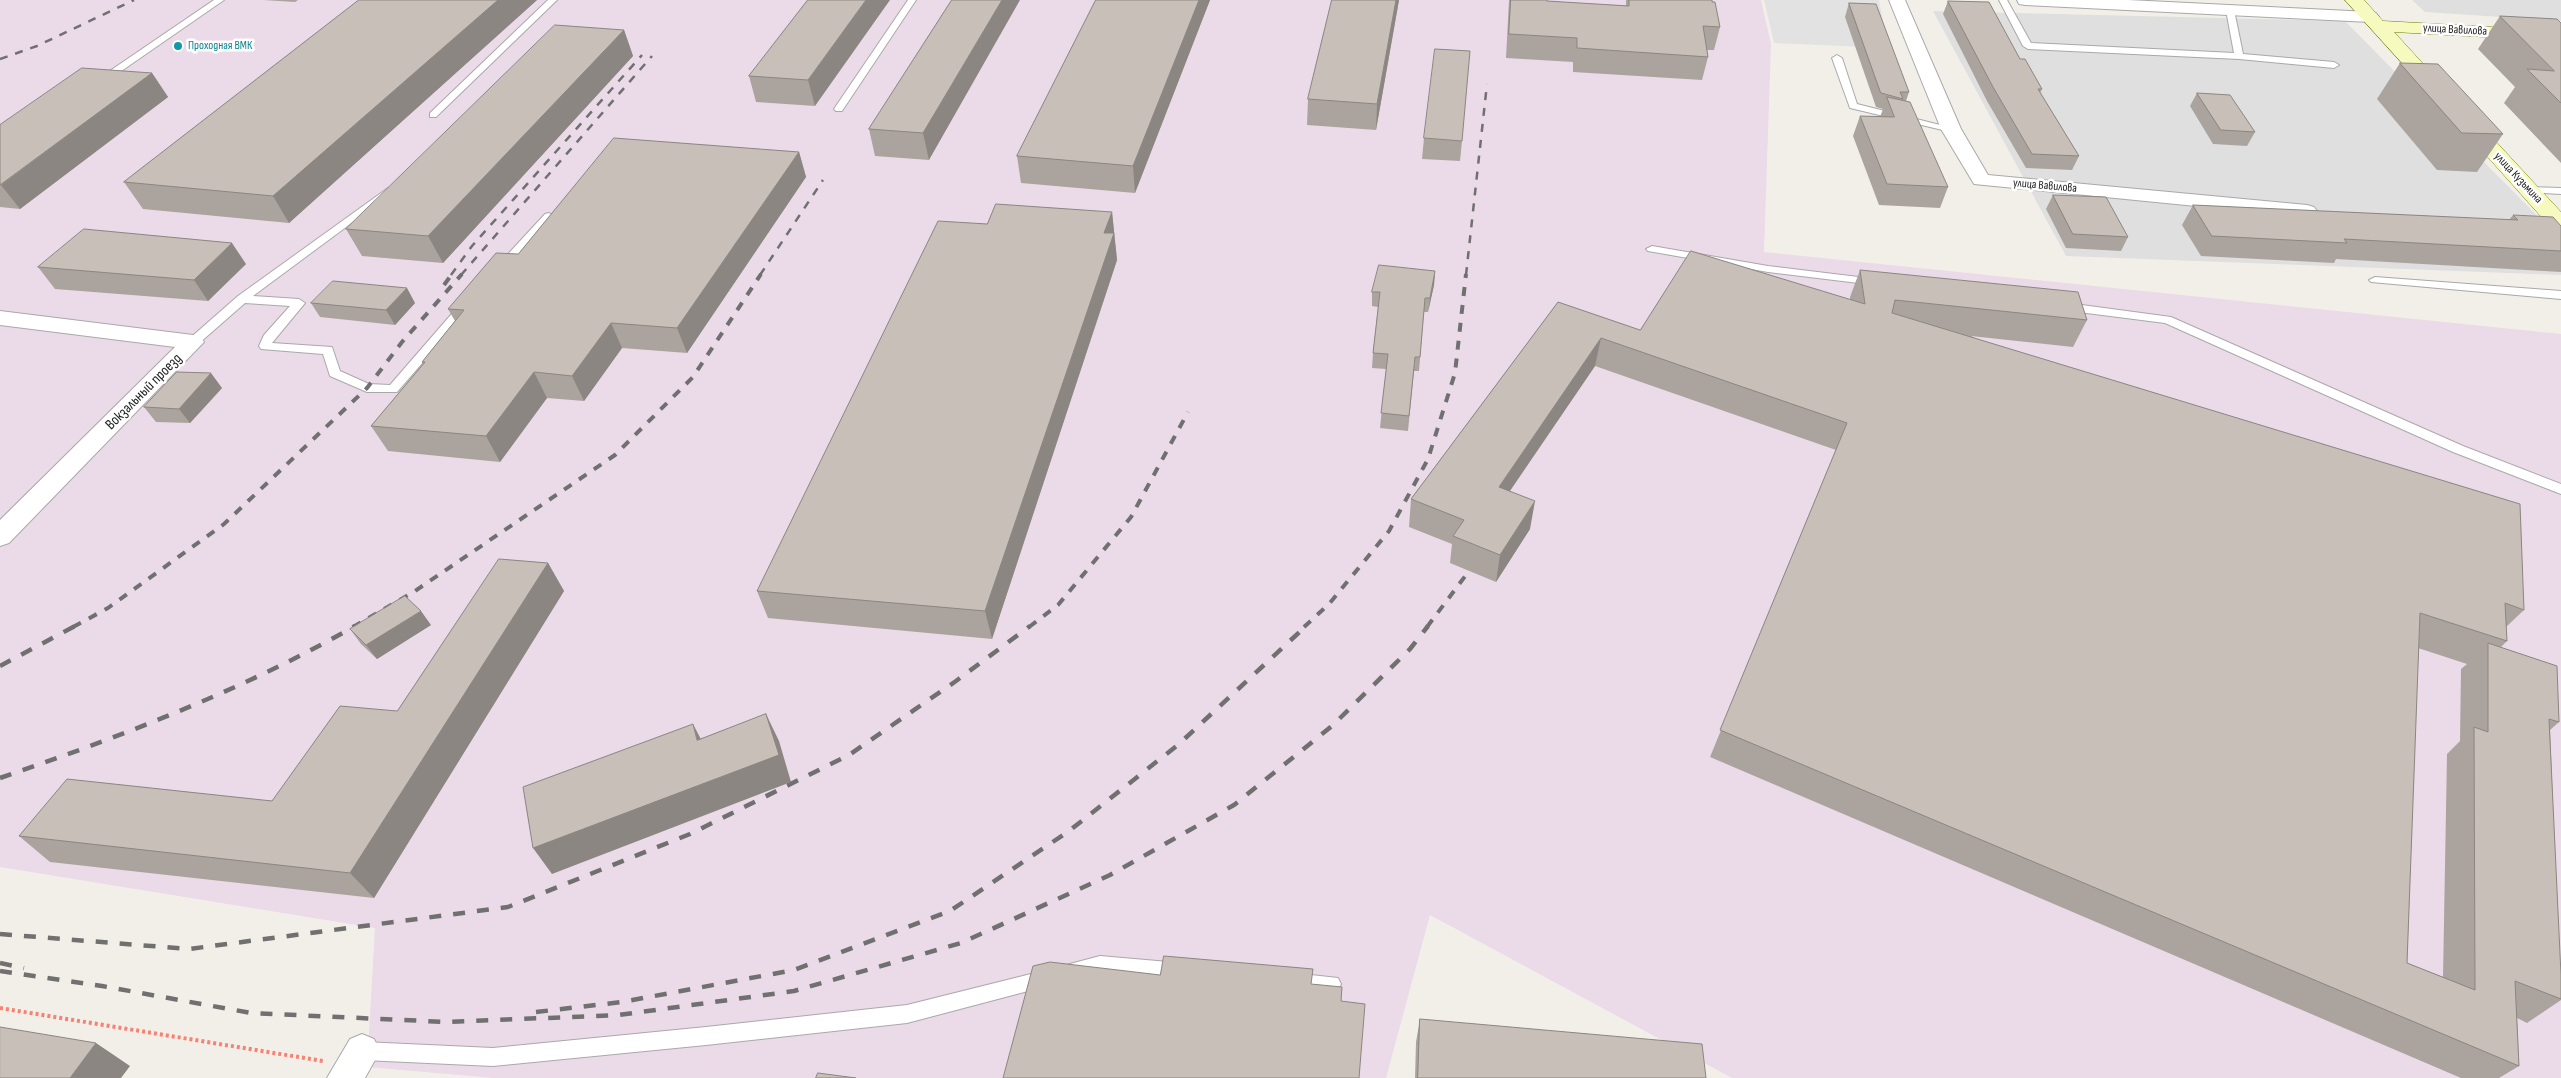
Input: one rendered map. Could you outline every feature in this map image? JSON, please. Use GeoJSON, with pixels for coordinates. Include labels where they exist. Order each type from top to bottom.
{"type":"FeatureCollection","features":[{"type":"Feature","properties":{"kind":"main road","name":"улица Кузьмина"},"geometry":{"type":"LineString","coordinates":[[2354,0],[2561,225]]}},
{"type":"Feature","properties":{"kind":"main road","name":"улица Вавилова"},"geometry":{"type":"LineString","coordinates":[[2374,21],[2561,36]]}},
{"type":"Feature","properties":{"kind":"street","name":"улица Вавилова"},"geometry":{"type":"LineString","coordinates":[[1897,0],[1951,129],[1981,180],[2307,211]]}},
{"type":"Feature","properties":{"kind":"street","name":"улица Вавилова"},"geometry":{"type":"LineString","coordinates":[[2025,0],[2230,10],[2374,21]]}},
{"type":"Feature","properties":{"kind":"street","name":"Вокзальный проезд"},"geometry":{"type":"LineString","coordinates":[[0,318],[193,342]]}},
{"type":"Feature","properties":{"kind":"street","name":"Вокзальный проезд"},"geometry":{"type":"LineString","coordinates":[[0,536],[193,342]]}},
{"type":"Feature","properties":{"kind":"lane"},"geometry":{"type":"LineString","coordinates":[[93,87],[220,0]]}},
{"type":"Feature","properties":{"kind":"lane"},"geometry":{"type":"LineString","coordinates":[[433,115],[553,0]]}},
{"type":"Feature","properties":{"kind":"lane"},"geometry":{"type":"LineString","coordinates":[[838,109],[912,0]]}},
{"type":"Feature","properties":{"kind":"lane"},"geometry":{"type":"LineString","coordinates":[[2004,0],[2028,46],[2239,56],[2334,65]]}},
{"type":"Feature","properties":{"kind":"lane"},"geometry":{"type":"LineString","coordinates":[[2230,10],[2239,56]]}},
{"type":"Feature","properties":{"kind":"lane"},"geometry":{"type":"LineString","coordinates":[[1837,58],[1853,106],[1951,129]]}},
{"type":"Feature","properties":{"kind":"lane"},"geometry":{"type":"LineString","coordinates":[[193,342],[242,299],[400,183]]}},
{"type":"Feature","properties":{"kind":"lane"},"geometry":{"type":"LineString","coordinates":[[2529,190],[2561,192]]}},
{"type":"Feature","properties":{"kind":"lane"},"geometry":{"type":"LineString","coordinates":[[492,278],[549,216]]}},
{"type":"Feature","properties":{"kind":"lane"},"geometry":{"type":"LineString","coordinates":[[1652,249],[1768,269],[1885,284]]}},
{"type":"Feature","properties":{"kind":"lane"},"geometry":{"type":"LineString","coordinates":[[2375,280],[2561,295]]}},
{"type":"Feature","properties":{"kind":"lane"},"geometry":{"type":"LineString","coordinates":[[242,299],[299,303],[268,338],[265,346],[328,350],[334,373],[367,388],[393,389],[473,298]]}},
{"type":"Feature","properties":{"kind":"lane"},"geometry":{"type":"LineString","coordinates":[[2050,305],[2167,320],[2458,449],[2561,489]]}},
{"type":"Feature","properties":{"kind":"lane"},"geometry":{"type":"LineString","coordinates":[[354,1065],[494,1057],[907,1014],[1100,964],[1197,972]]}},
{"type":"Feature","properties":{"kind":"lane"},"geometry":{"type":"LineString","coordinates":[[1274,979],[1332,984]]}},
{"type":"Feature","properties":{"kind":"path"},"geometry":{"type":"LineString","coordinates":[[0,1008],[354,1065]]}},
{"type":"Feature","properties":{"kind":"shaded area"},"geometry":{"type":"Polygon","coordinates":[[[0,0],[1761,0],[1771,44],[1764,252],[2561,334],[2561,1078],[1732,1078],[1430,915],[1386,1078],[494,1078],[367,1067],[375,928],[0,867],[0,0]]]}},
{"type":"Feature","properties":{"kind":"shaded area"},"geometry":{"type":"Polygon","coordinates":[[[1764,0],[1879,0],[1888,48],[1774,43],[1764,0]]]}},
{"type":"Feature","properties":{"kind":"shaded area"},"geometry":{"type":"Polygon","coordinates":[[[2412,0],[2561,0],[2561,21],[2425,12],[2412,0]]]}},
{"type":"Feature","properties":{"kind":"shaded area"},"geometry":{"type":"Polygon","coordinates":[[[1933,11],[2345,21],[2561,240],[2561,275],[2066,256],[1933,11]]]}},
{"type":"Feature","properties":{"kind":"building"},"geometry":{"type":"Polygon","coordinates":[[[359,0],[498,0],[273,196],[124,182],[359,0]]]}},
{"type":"Feature","properties":{"kind":"building"},"geometry":{"type":"Polygon","coordinates":[[[808,0],[866,0],[808,80],[749,76],[808,0]]]}},
{"type":"Feature","properties":{"kind":"building"},"geometry":{"type":"Polygon","coordinates":[[[952,0],[1002,0],[923,133],[869,129],[952,0]]]}},
{"type":"Feature","properties":{"kind":"building"},"geometry":{"type":"Polygon","coordinates":[[[1096,0],[1199,0],[1133,166],[1017,156],[1096,0]]]}},
{"type":"Feature","properties":{"kind":"building"},"geometry":{"type":"Polygon","coordinates":[[[1332,0],[1396,0],[1377,104],[1308,99],[1332,0]]]}},
{"type":"Feature","properties":{"kind":"building"},"geometry":{"type":"Polygon","coordinates":[[[1511,0],[1547,0],[1629,6],[1629,0],[1712,0],[1712,2],[1715,2],[1720,27],[1703,26],[1708,57],[1577,48],[1577,38],[1509,34],[1511,0]]]}},
{"type":"Feature","properties":{"kind":"building"},"geometry":{"type":"Polygon","coordinates":[[[1948,1],[1989,2],[2020,59],[2025,59],[2042,89],[2038,89],[2079,156],[2032,154],[1993,87],[1948,1]]]}},
{"type":"Feature","properties":{"kind":"building"},"geometry":{"type":"Polygon","coordinates":[[[1849,3],[1876,4],[1909,92],[1900,92],[1903,99],[1881,93],[1849,3]]]}},
{"type":"Feature","properties":{"kind":"building"},"geometry":{"type":"Polygon","coordinates":[[[2500,16],[2557,19],[2561,23],[2561,103],[2527,69],[2554,71],[2500,16]]]}},
{"type":"Feature","properties":{"kind":"building"},"geometry":{"type":"Polygon","coordinates":[[[555,25],[624,30],[428,236],[346,229],[555,25]]]}},
{"type":"Feature","properties":{"kind":"building"},"geometry":{"type":"Polygon","coordinates":[[[1435,49],[1470,51],[1462,141],[1424,138],[1435,49]]]}},
{"type":"Feature","properties":{"kind":"building"},"geometry":{"type":"Polygon","coordinates":[[[2400,63],[2438,64],[2503,134],[2462,133],[2400,63]]]}},
{"type":"Feature","properties":{"kind":"building"},"geometry":{"type":"Polygon","coordinates":[[[82,68],[152,73],[0,185],[0,125],[82,68]]]}},
{"type":"Feature","properties":{"kind":"building"},"geometry":{"type":"Polygon","coordinates":[[[2197,93],[2230,95],[2255,132],[2221,130],[2197,93]]]}},
{"type":"Feature","properties":{"kind":"building"},"geometry":{"type":"Polygon","coordinates":[[[1887,97],[1910,102],[1948,187],[1887,184],[1860,116],[1894,117],[1887,97]]]}},
{"type":"Feature","properties":{"kind":"building"},"geometry":{"type":"Polygon","coordinates":[[[614,138],[799,152],[677,328],[611,323],[572,376],[534,372],[486,436],[371,426],[425,362],[422,362],[464,310],[448,309],[496,253],[518,254],[614,138]]]}},
{"type":"Feature","properties":{"kind":"building"},"geometry":{"type":"Polygon","coordinates":[[[2053,195],[2106,197],[2128,237],[2073,234],[2053,195]]]}},
{"type":"Feature","properties":{"kind":"building"},"geometry":{"type":"Polygon","coordinates":[[[996,204],[1112,212],[1104,233],[1114,233],[985,611],[757,591],[938,221],[987,224],[996,204]]]}},
{"type":"Feature","properties":{"kind":"building"},"geometry":{"type":"Polygon","coordinates":[[[2193,205],[2518,220],[2513,215],[2553,217],[2561,226],[2561,251],[2344,239],[2347,243],[2212,236],[2193,205]]]}},
{"type":"Feature","properties":{"kind":"building"},"geometry":{"type":"Polygon","coordinates":[[[84,229],[232,243],[194,280],[38,267],[84,229]]]}},
{"type":"Feature","properties":{"kind":"building"},"geometry":{"type":"Polygon","coordinates":[[[1691,251],[1865,304],[1860,270],[2078,292],[2087,320],[1895,300],[1892,313],[2520,504],[2524,610],[2505,603],[2507,641],[2420,613],[2407,963],[2475,990],[2474,727],[2488,732],[2488,643],[2557,666],[2559,722],[2549,719],[2561,999],[2515,981],[2519,1066],[1720,730],[1847,423],[1601,338],[1499,487],[1535,501],[1500,555],[1453,536],[1464,520],[1411,499],[1558,302],[1640,330],[1691,251]]]}},
{"type":"Feature","properties":{"kind":"building"},"geometry":{"type":"Polygon","coordinates":[[[1379,265],[1435,271],[1430,298],[1425,298],[1420,357],[1415,357],[1409,416],[1381,413],[1388,354],[1373,353],[1380,292],[1372,292],[1379,265]]]}},
{"type":"Feature","properties":{"kind":"building"},"geometry":{"type":"Polygon","coordinates":[[[333,281],[407,288],[386,310],[311,303],[333,281]]]}},
{"type":"Feature","properties":{"kind":"building"},"geometry":{"type":"Polygon","coordinates":[[[177,372],[211,373],[179,409],[144,407],[177,372]]]}},
{"type":"Feature","properties":{"kind":"building"},"geometry":{"type":"Polygon","coordinates":[[[499,559],[548,563],[350,873],[19,836],[67,779],[272,801],[340,706],[397,711],[499,559]]]}},
{"type":"Feature","properties":{"kind":"building"},"geometry":{"type":"Polygon","coordinates":[[[405,596],[421,611],[366,645],[350,629],[405,596]]]}},
{"type":"Feature","properties":{"kind":"building"},"geometry":{"type":"Polygon","coordinates":[[[766,714],[779,755],[533,848],[523,787],[693,724],[697,740],[766,714]]]}},
{"type":"Feature","properties":{"kind":"building"},"geometry":{"type":"Polygon","coordinates":[[[1164,956],[1313,969],[1311,984],[1342,987],[1341,1001],[1365,1004],[1359,1078],[1003,1078],[1033,966],[1050,962],[1160,975],[1164,956]]]}},
{"type":"Feature","properties":{"kind":"building"},"geometry":{"type":"Polygon","coordinates":[[[1420,1019],[1702,1044],[1706,1078],[1418,1078],[1420,1019]]]}},
{"type":"Feature","properties":{"kind":"building"},"geometry":{"type":"Polygon","coordinates":[[[0,1027],[96,1043],[70,1078],[0,1078],[0,1027]]]}},
{"type":"Feature","properties":{"kind":"building"},"geometry":{"type":"Polygon","coordinates":[[[818,1073],[856,1078],[816,1078],[818,1073]]]}},
{"type":"Feature","properties":{"kind":"railway"},"geometry":{"type":"LineString","coordinates":[[0,59],[37,46],[134,0]]}},
{"type":"Feature","properties":{"kind":"railway"},"geometry":{"type":"LineString","coordinates":[[451,275],[472,246],[642,55]]}},
{"type":"Feature","properties":{"kind":"railway"},"geometry":{"type":"LineString","coordinates":[[461,275],[652,56]]}},
{"type":"Feature","properties":{"kind":"railway"},"geometry":{"type":"LineString","coordinates":[[1466,275],[1487,84]]}},
{"type":"Feature","properties":{"kind":"railway"},"geometry":{"type":"LineString","coordinates":[[760,275],[823,180]]}},
{"type":"Feature","properties":{"kind":"railway"},"geometry":{"type":"LineString","coordinates":[[444,285],[452,274]]}},
{"type":"Feature","properties":{"kind":"railway"},"geometry":{"type":"LineString","coordinates":[[73,627],[108,608],[224,524],[367,388],[402,342],[462,274]]}},
{"type":"Feature","properties":{"kind":"railway"},"geometry":{"type":"LineString","coordinates":[[353,627],[415,591],[615,455],[693,377],[761,274]]}},
{"type":"Feature","properties":{"kind":"railway"},"geometry":{"type":"LineString","coordinates":[[1304,627],[1329,604],[1389,531],[1428,459],[1455,373],[1466,274]]}},
{"type":"Feature","properties":{"kind":"railway"},"geometry":{"type":"LineString","coordinates":[[1029,627],[1058,605],[1131,517],[1188,412]]}},
{"type":"Feature","properties":{"kind":"railway"},"geometry":{"type":"LineString","coordinates":[[1427,627],[1469,571]]}},
{"type":"Feature","properties":{"kind":"railway"},"geometry":{"type":"LineString","coordinates":[[0,666],[75,626]]}},
{"type":"Feature","properties":{"kind":"railway"},"geometry":{"type":"LineString","coordinates":[[0,778],[91,746],[226,691],[270,671],[355,626]]}},
{"type":"Feature","properties":{"kind":"railway"},"geometry":{"type":"LineString","coordinates":[[0,934],[189,949],[508,907],[690,834],[849,755],[956,681],[1030,626]]}},
{"type":"Feature","properties":{"kind":"railway"},"geometry":{"type":"LineString","coordinates":[[536,1012],[622,1002],[794,970],[950,911],[1069,831],[1179,744],[1306,626]]}},
{"type":"Feature","properties":{"kind":"railway"},"geometry":{"type":"LineString","coordinates":[[0,971],[102,986],[251,1013],[447,1022],[619,1015],[794,991],[961,943],[1110,875],[1234,805],[1332,726],[1410,649],[1428,626]]}},
{"type":"Feature","properties":{"kind":"railway"},"geometry":{"type":"LineString","coordinates":[[0,963],[24,968]]}},
{"type":"Feature","properties":{"kind":"place","name":"Проходная ВМК"},"geometry":{"type":"Point","coordinates":[178,46]}}]}
